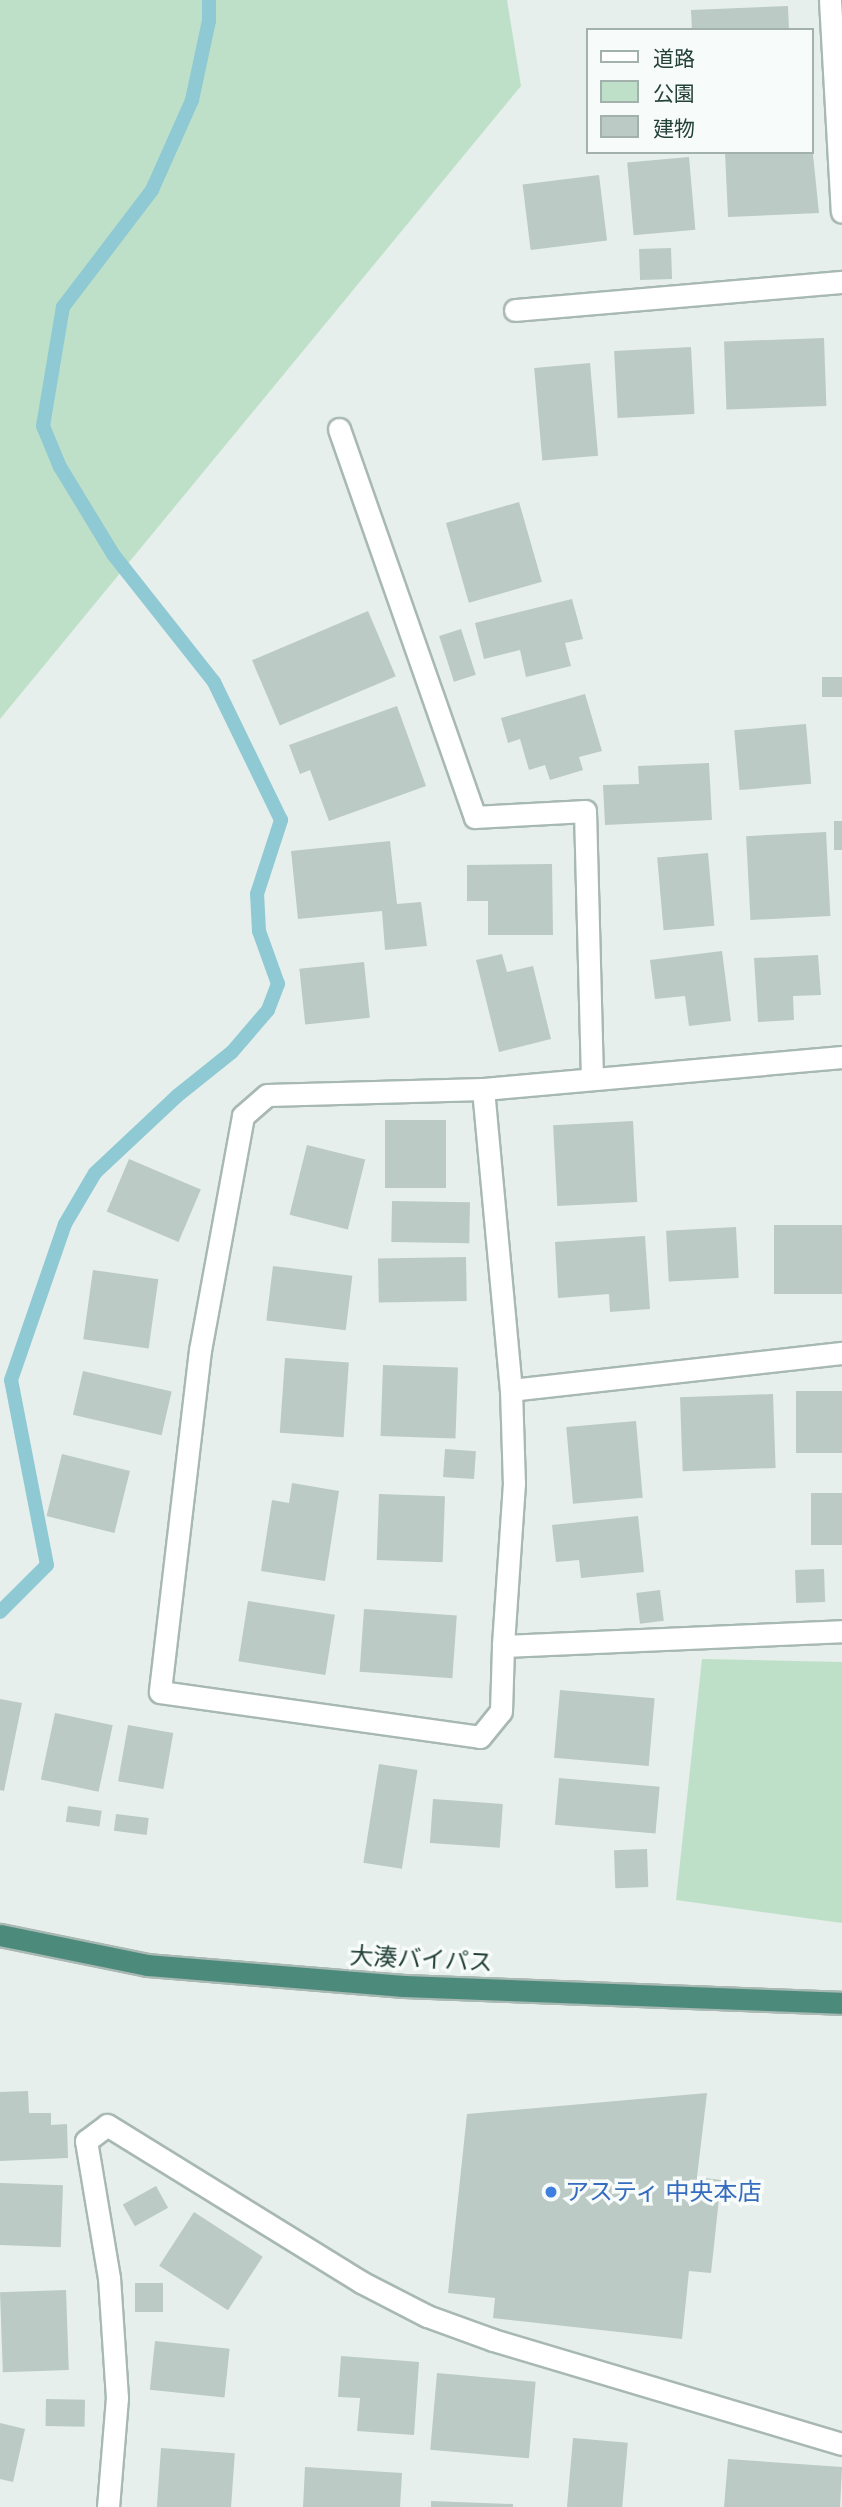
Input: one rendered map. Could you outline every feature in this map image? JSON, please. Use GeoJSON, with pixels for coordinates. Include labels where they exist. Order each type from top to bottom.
{"type":"FeatureCollection","features":[{"type":"Feature","properties":{"kind":"highway","name":"大湊バイパス"},"geometry":{"type":"LineString","coordinates":[[0,1935],[147,1965],[402,1986],[842,2003]]}},
{"type":"Feature","properties":{"kind":"street"},"geometry":{"type":"LineString","coordinates":[[830,0],[842,212]]}},
{"type":"Feature","properties":{"kind":"street"},"geometry":{"type":"LineString","coordinates":[[515,310],[842,282]]}},
{"type":"Feature","properties":{"kind":"street"},"geometry":{"type":"LineString","coordinates":[[339,429],[475,817],[585,811],[593,1077]]}},
{"type":"Feature","properties":{"kind":"street"},"geometry":{"type":"LineString","coordinates":[[484,1089],[511,1390],[514,1483],[501,1711],[480,1737],[160,1692],[200,1350],[243,1116],[267,1095],[484,1089],[593,1077],[842,1057]]}},
{"type":"Feature","properties":{"kind":"street"},"geometry":{"type":"LineString","coordinates":[[511,1390],[842,1353]]}},
{"type":"Feature","properties":{"kind":"street"},"geometry":{"type":"LineString","coordinates":[[503,1646],[842,1630]]}},
{"type":"Feature","properties":{"kind":"street"},"geometry":{"type":"LineString","coordinates":[[108,2507],[117,2398],[109,2278],[86,2141],[107,2125],[361,2282],[427,2316],[494,2340],[842,2444]]}},
{"type":"Feature","properties":{"kind":"green space"},"geometry":{"type":"Polygon","coordinates":[[[0,0],[507,0],[521,86],[0,719],[0,0]]]}},
{"type":"Feature","properties":{"kind":"green space"},"geometry":{"type":"Polygon","coordinates":[[[702,1659],[842,1662],[842,1923],[676,1900],[702,1659]]]}},
{"type":"Feature","properties":{"kind":"building"},"geometry":{"type":"Polygon","coordinates":[[[788,6],[789,28],[692,28],[691,10],[788,6]]]}},
{"type":"Feature","properties":{"kind":"building"},"geometry":{"type":"Polygon","coordinates":[[[725,154],[813,154],[819,213],[728,217],[725,154]]]}},
{"type":"Feature","properties":{"kind":"building"},"geometry":{"type":"Polygon","coordinates":[[[689,157],[695,230],[634,235],[627,162],[689,157]]]}},
{"type":"Feature","properties":{"kind":"building"},"geometry":{"type":"Polygon","coordinates":[[[599,175],[607,241],[531,250],[523,184],[599,175]]]}},
{"type":"Feature","properties":{"kind":"building"},"geometry":{"type":"Polygon","coordinates":[[[671,248],[672,279],[640,280],[639,249],[671,248]]]}},
{"type":"Feature","properties":{"kind":"building"},"geometry":{"type":"Polygon","coordinates":[[[824,338],[826,406],[726,409],[724,341],[824,338]]]}},
{"type":"Feature","properties":{"kind":"building"},"geometry":{"type":"Polygon","coordinates":[[[691,347],[695,414],[618,418],[614,351],[691,347]]]}},
{"type":"Feature","properties":{"kind":"building"},"geometry":{"type":"Polygon","coordinates":[[[590,363],[598,456],[542,461],[534,368],[590,363]]]}},
{"type":"Feature","properties":{"kind":"building"},"geometry":{"type":"Polygon","coordinates":[[[519,502],[542,582],[469,603],[446,523],[519,502]]]}},
{"type":"Feature","properties":{"kind":"building"},"geometry":{"type":"Polygon","coordinates":[[[572,599],[583,639],[565,643],[571,666],[526,677],[520,650],[484,659],[475,623],[572,599]]]}},
{"type":"Feature","properties":{"kind":"building"},"geometry":{"type":"Polygon","coordinates":[[[368,611],[396,676],[280,726],[252,660],[368,611]]]}},
{"type":"Feature","properties":{"kind":"building"},"geometry":{"type":"Polygon","coordinates":[[[461,629],[476,675],[454,682],[439,636],[461,629]]]}},
{"type":"Feature","properties":{"kind":"building"},"geometry":{"type":"Polygon","coordinates":[[[822,677],[842,677],[842,697],[822,697],[822,677]]]}},
{"type":"Feature","properties":{"kind":"building"},"geometry":{"type":"Polygon","coordinates":[[[585,694],[602,751],[579,757],[583,770],[550,780],[545,765],[529,770],[520,739],[508,743],[501,718],[585,694]]]}},
{"type":"Feature","properties":{"kind":"building"},"geometry":{"type":"Polygon","coordinates":[[[397,706],[426,786],[329,821],[310,770],[300,774],[289,745],[397,706]]]}},
{"type":"Feature","properties":{"kind":"building"},"geometry":{"type":"Polygon","coordinates":[[[806,724],[811,784],[740,790],[734,730],[806,724]]]}},
{"type":"Feature","properties":{"kind":"building"},"geometry":{"type":"Polygon","coordinates":[[[709,763],[712,820],[605,825],[603,785],[639,784],[638,766],[709,763]]]}},
{"type":"Feature","properties":{"kind":"building"},"geometry":{"type":"Polygon","coordinates":[[[834,821],[842,821],[842,850],[834,850],[834,821]]]}},
{"type":"Feature","properties":{"kind":"building"},"geometry":{"type":"Polygon","coordinates":[[[826,832],[830,916],[751,920],[746,836],[826,832]]]}},
{"type":"Feature","properties":{"kind":"building"},"geometry":{"type":"Polygon","coordinates":[[[390,841],[397,904],[421,902],[427,946],[385,950],[382,911],[298,919],[291,851],[390,841]]]}},
{"type":"Feature","properties":{"kind":"building"},"geometry":{"type":"Polygon","coordinates":[[[708,853],[714,926],[664,930],[657,857],[708,853]]]}},
{"type":"Feature","properties":{"kind":"building"},"geometry":{"type":"Polygon","coordinates":[[[552,864],[553,935],[488,935],[488,901],[467,901],[467,865],[552,864]]]}},
{"type":"Feature","properties":{"kind":"building"},"geometry":{"type":"Polygon","coordinates":[[[722,951],[731,1021],[689,1026],[685,996],[655,999],[650,960],[722,951]]]}},
{"type":"Feature","properties":{"kind":"building"},"geometry":{"type":"Polygon","coordinates":[[[502,954],[507,972],[533,966],[551,1039],[499,1052],[476,960],[502,954]]]}},
{"type":"Feature","properties":{"kind":"building"},"geometry":{"type":"Polygon","coordinates":[[[818,955],[821,995],[793,996],[794,1020],[758,1022],[754,958],[818,955]]]}},
{"type":"Feature","properties":{"kind":"building"},"geometry":{"type":"Polygon","coordinates":[[[364,962],[370,1018],[305,1024],[299,969],[364,962]]]}},
{"type":"Feature","properties":{"kind":"building"},"geometry":{"type":"Polygon","coordinates":[[[385,1120],[446,1120],[446,1188],[385,1188],[385,1120]]]}},
{"type":"Feature","properties":{"kind":"building"},"geometry":{"type":"Polygon","coordinates":[[[633,1121],[637,1202],[557,1206],[553,1125],[633,1121]]]}},
{"type":"Feature","properties":{"kind":"building"},"geometry":{"type":"Polygon","coordinates":[[[307,1145],[365,1160],[348,1229],[290,1215],[307,1145]]]}},
{"type":"Feature","properties":{"kind":"building"},"geometry":{"type":"Polygon","coordinates":[[[129,1159],[201,1189],[179,1242],[107,1211],[129,1159]]]}},
{"type":"Feature","properties":{"kind":"building"},"geometry":{"type":"Polygon","coordinates":[[[392,1201],[470,1202],[469,1243],[391,1242],[392,1201]]]}},
{"type":"Feature","properties":{"kind":"building"},"geometry":{"type":"Polygon","coordinates":[[[774,1225],[842,1225],[842,1294],[774,1294],[774,1225]]]}},
{"type":"Feature","properties":{"kind":"building"},"geometry":{"type":"Polygon","coordinates":[[[736,1227],[739,1278],[669,1282],[666,1231],[736,1227]]]}},
{"type":"Feature","properties":{"kind":"building"},"geometry":{"type":"Polygon","coordinates":[[[645,1236],[650,1309],[610,1312],[609,1294],[558,1298],[555,1242],[645,1236]]]}},
{"type":"Feature","properties":{"kind":"building"},"geometry":{"type":"Polygon","coordinates":[[[466,1257],[467,1301],[379,1303],[378,1259],[466,1257]]]}},
{"type":"Feature","properties":{"kind":"building"},"geometry":{"type":"Polygon","coordinates":[[[273,1266],[352,1276],[346,1330],[266,1321],[273,1266]]]}},
{"type":"Feature","properties":{"kind":"building"},"geometry":{"type":"Polygon","coordinates":[[[93,1270],[158,1279],[149,1349],[83,1339],[93,1270]]]}},
{"type":"Feature","properties":{"kind":"building"},"geometry":{"type":"Polygon","coordinates":[[[285,1358],[349,1362],[344,1437],[280,1433],[285,1358]]]}},
{"type":"Feature","properties":{"kind":"building"},"geometry":{"type":"Polygon","coordinates":[[[383,1365],[458,1368],[455,1439],[381,1436],[383,1365]]]}},
{"type":"Feature","properties":{"kind":"building"},"geometry":{"type":"Polygon","coordinates":[[[83,1371],[172,1391],[162,1435],[73,1415],[83,1371]]]}},
{"type":"Feature","properties":{"kind":"building"},"geometry":{"type":"Polygon","coordinates":[[[796,1391],[842,1391],[842,1453],[796,1453],[796,1391]]]}},
{"type":"Feature","properties":{"kind":"building"},"geometry":{"type":"Polygon","coordinates":[[[773,1394],[776,1468],[683,1471],[680,1397],[773,1394]]]}},
{"type":"Feature","properties":{"kind":"building"},"geometry":{"type":"Polygon","coordinates":[[[636,1421],[643,1498],[573,1504],[566,1427],[636,1421]]]}},
{"type":"Feature","properties":{"kind":"building"},"geometry":{"type":"Polygon","coordinates":[[[445,1449],[476,1451],[474,1479],[443,1477],[445,1449]]]}},
{"type":"Feature","properties":{"kind":"building"},"geometry":{"type":"Polygon","coordinates":[[[62,1454],[130,1471],[114,1533],[47,1516],[62,1454]]]}},
{"type":"Feature","properties":{"kind":"building"},"geometry":{"type":"Polygon","coordinates":[[[292,1483],[339,1491],[325,1581],[261,1571],[272,1500],[289,1503],[292,1483]]]}},
{"type":"Feature","properties":{"kind":"building"},"geometry":{"type":"Polygon","coordinates":[[[811,1493],[842,1493],[842,1545],[811,1545],[811,1493]]]}},
{"type":"Feature","properties":{"kind":"building"},"geometry":{"type":"Polygon","coordinates":[[[379,1494],[445,1496],[443,1562],[377,1560],[379,1494]]]}},
{"type":"Feature","properties":{"kind":"building"},"geometry":{"type":"Polygon","coordinates":[[[638,1516],[644,1572],[581,1578],[579,1560],[556,1562],[552,1525],[638,1516]]]}},
{"type":"Feature","properties":{"kind":"building"},"geometry":{"type":"Polygon","coordinates":[[[824,1569],[825,1602],[796,1603],[795,1570],[824,1569]]]}},
{"type":"Feature","properties":{"kind":"building"},"geometry":{"type":"Polygon","coordinates":[[[660,1590],[664,1621],[640,1624],[636,1593],[660,1590]]]}},
{"type":"Feature","properties":{"kind":"building"},"geometry":{"type":"Polygon","coordinates":[[[248,1601],[335,1615],[325,1675],[238,1661],[248,1601]]]}},
{"type":"Feature","properties":{"kind":"building"},"geometry":{"type":"Polygon","coordinates":[[[364,1609],[457,1615],[452,1678],[360,1672],[364,1609]]]}},
{"type":"Feature","properties":{"kind":"building"},"geometry":{"type":"Polygon","coordinates":[[[560,1690],[655,1698],[649,1766],[554,1758],[560,1690]]]}},
{"type":"Feature","properties":{"kind":"building"},"geometry":{"type":"Polygon","coordinates":[[[0,1699],[22,1703],[4,1791],[0,1790],[0,1699]]]}},
{"type":"Feature","properties":{"kind":"building"},"geometry":{"type":"Polygon","coordinates":[[[55,1713],[113,1725],[99,1792],[41,1780],[55,1713]]]}},
{"type":"Feature","properties":{"kind":"building"},"geometry":{"type":"Polygon","coordinates":[[[128,1725],[173,1733],[163,1789],[118,1781],[128,1725]]]}},
{"type":"Feature","properties":{"kind":"building"},"geometry":{"type":"Polygon","coordinates":[[[379,1764],[418,1770],[402,1869],[363,1863],[379,1764]]]}},
{"type":"Feature","properties":{"kind":"building"},"geometry":{"type":"Polygon","coordinates":[[[559,1778],[660,1787],[656,1834],[555,1825],[559,1778]]]}},
{"type":"Feature","properties":{"kind":"building"},"geometry":{"type":"Polygon","coordinates":[[[433,1799],[503,1804],[500,1848],[430,1843],[433,1799]]]}},
{"type":"Feature","properties":{"kind":"building"},"geometry":{"type":"Polygon","coordinates":[[[68,1806],[102,1811],[99,1827],[66,1822],[68,1806]]]}},
{"type":"Feature","properties":{"kind":"building"},"geometry":{"type":"Polygon","coordinates":[[[116,1814],[149,1818],[147,1835],[114,1831],[116,1814]]]}},
{"type":"Feature","properties":{"kind":"building"},"geometry":{"type":"Polygon","coordinates":[[[647,1849],[648,1887],[615,1888],[614,1850],[647,1849]]]}},
{"type":"Feature","properties":{"kind":"building"},"geometry":{"type":"Polygon","coordinates":[[[28,2091],[29,2113],[51,2113],[51,2125],[67,2124],[68,2158],[0,2161],[0,2092],[28,2091]]]}},
{"type":"Feature","properties":{"kind":"building"},"geometry":{"type":"Polygon","coordinates":[[[707,2093],[697,2177],[721,2180],[711,2273],[689,2271],[682,2339],[493,2318],[495,2298],[448,2293],[467,2114],[707,2093]]]}},
{"type":"Feature","properties":{"kind":"building"},"geometry":{"type":"Polygon","coordinates":[[[0,2183],[63,2185],[61,2247],[0,2245],[0,2183]]]}},
{"type":"Feature","properties":{"kind":"building"},"geometry":{"type":"Polygon","coordinates":[[[156,2186],[168,2208],[135,2226],[123,2204],[156,2186]]]}},
{"type":"Feature","properties":{"kind":"building"},"geometry":{"type":"Polygon","coordinates":[[[194,2212],[263,2257],[228,2310],[159,2266],[194,2212]]]}},
{"type":"Feature","properties":{"kind":"building"},"geometry":{"type":"Polygon","coordinates":[[[135,2283],[163,2283],[163,2312],[135,2312],[135,2283]]]}},
{"type":"Feature","properties":{"kind":"building"},"geometry":{"type":"Polygon","coordinates":[[[66,2290],[69,2370],[3,2372],[0,2292],[66,2290]]]}},
{"type":"Feature","properties":{"kind":"building"},"geometry":{"type":"Polygon","coordinates":[[[155,2341],[230,2349],[224,2398],[150,2390],[155,2341]]]}},
{"type":"Feature","properties":{"kind":"building"},"geometry":{"type":"Polygon","coordinates":[[[341,2356],[419,2362],[414,2435],[357,2431],[360,2398],[338,2397],[341,2356]]]}},
{"type":"Feature","properties":{"kind":"building"},"geometry":{"type":"Polygon","coordinates":[[[437,2373],[536,2382],[529,2458],[430,2450],[437,2373]]]}},
{"type":"Feature","properties":{"kind":"building"},"geometry":{"type":"Polygon","coordinates":[[[46,2399],[85,2400],[85,2427],[46,2426],[46,2399]]]}},
{"type":"Feature","properties":{"kind":"building"},"geometry":{"type":"Polygon","coordinates":[[[0,2423],[25,2429],[13,2482],[0,2479],[0,2423]]]}},
{"type":"Feature","properties":{"kind":"building"},"geometry":{"type":"Polygon","coordinates":[[[573,2438],[628,2443],[622,2507],[567,2507],[573,2438]]]}},
{"type":"Feature","properties":{"kind":"building"},"geometry":{"type":"Polygon","coordinates":[[[161,2448],[235,2453],[231,2507],[157,2507],[161,2448]]]}},
{"type":"Feature","properties":{"kind":"building"},"geometry":{"type":"Polygon","coordinates":[[[728,2459],[842,2467],[840,2507],[724,2507],[728,2459]]]}},
{"type":"Feature","properties":{"kind":"building"},"geometry":{"type":"Polygon","coordinates":[[[305,2467],[402,2473],[400,2507],[303,2507],[305,2467]]]}},
{"type":"Feature","properties":{"kind":"building"},"geometry":{"type":"Polygon","coordinates":[[[431,2501],[513,2504],[513,2507],[431,2507],[431,2501]]]}},
{"type":"Feature","properties":{"kind":"waterway"},"geometry":{"type":"LineString","coordinates":[[0,1612],[47,1565],[11,1380],[65,1224],[95,1173],[177,1096],[232,1052],[268,1010],[278,984],[259,931],[257,894],[281,820],[214,682],[113,554],[60,467],[43,426],[63,307],[152,190],[192,100],[209,21],[209,0]]}},
{"type":"Feature","properties":{"kind":"place","name":"アスティ 中央本店"},"geometry":{"type":"Point","coordinates":[551,2192]}}]}
